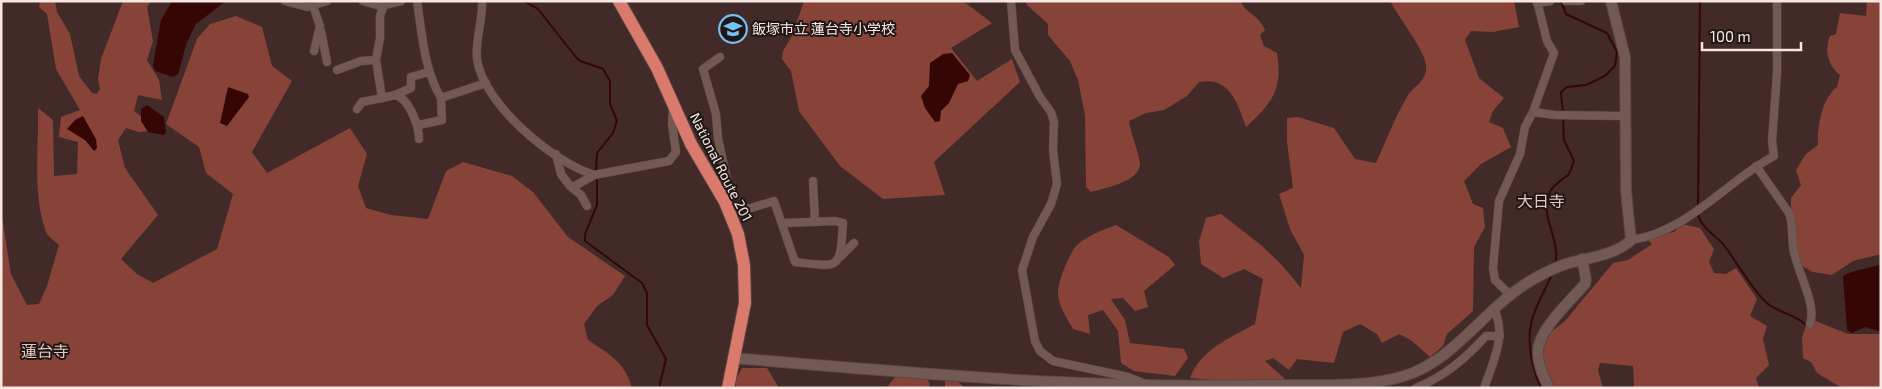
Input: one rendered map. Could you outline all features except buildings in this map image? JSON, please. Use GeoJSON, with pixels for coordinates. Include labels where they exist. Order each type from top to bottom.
{"type":"FeatureCollection","features":[{"type":"Feature","properties":{"kind":"highway","name":"National Route 201"},"geometry":{"type":"LineString","coordinates":[[620,1],[657,68],[691,144],[731,214],[742,251],[746,285],[745,303],[728,388]]}},
{"type":"Feature","properties":{"kind":"street"},"geometry":{"type":"LineString","coordinates":[[285,1],[307,7],[327,1]]}},
{"type":"Feature","properties":{"kind":"street"},"geometry":{"type":"LineString","coordinates":[[363,1],[384,5],[401,1]]}},
{"type":"Feature","properties":{"kind":"street"},"geometry":{"type":"LineString","coordinates":[[417,1],[422,40],[429,72],[441,98],[442,120],[419,125]]}},
{"type":"Feature","properties":{"kind":"street"},"geometry":{"type":"LineString","coordinates":[[482,1],[477,58],[480,71],[486,83],[512,120],[556,154],[583,172],[594,175]]}},
{"type":"Feature","properties":{"kind":"street"},"geometry":{"type":"LineString","coordinates":[[1011,1],[1015,50],[1040,97],[1051,112],[1054,122],[1053,150],[1057,184],[1052,204],[1033,237],[1022,270],[1035,341],[1040,351],[1053,361],[1128,377],[1147,385]]}},
{"type":"Feature","properties":{"kind":"street"},"geometry":{"type":"LineString","coordinates":[[1511,296],[1495,280],[1493,268],[1499,201],[1520,154],[1525,127],[1533,112],[1554,52],[1547,41],[1537,2],[1550,1]]}},
{"type":"Feature","properties":{"kind":"street"},"geometry":{"type":"LineString","coordinates":[[1566,1],[1581,1]]}},
{"type":"Feature","properties":{"kind":"street"},"geometry":{"type":"LineString","coordinates":[[1611,1],[1625,57],[1626,191],[1631,240]]}},
{"type":"Feature","properties":{"kind":"street"},"geometry":{"type":"LineString","coordinates":[[734,358],[870,370],[1147,385],[1280,386],[1376,382],[1405,376],[1422,368],[1454,347],[1494,310],[1529,282],[1560,266],[1623,248],[1631,240],[1660,233],[1690,216],[1756,166],[1774,156],[1772,142],[1777,73],[1777,1]]}},
{"type":"Feature","properties":{"kind":"street"},"geometry":{"type":"LineString","coordinates":[[382,98],[376,60],[380,38],[380,16],[384,5]]}},
{"type":"Feature","properties":{"kind":"street"},"geometry":{"type":"LineString","coordinates":[[313,6],[325,43],[327,62]]}},
{"type":"Feature","properties":{"kind":"street"},"geometry":{"type":"LineString","coordinates":[[314,51],[320,26]]}},
{"type":"Feature","properties":{"kind":"street"},"geometry":{"type":"LineString","coordinates":[[720,57],[703,69],[716,114],[718,138],[727,180],[725,202]]}},
{"type":"Feature","properties":{"kind":"street"},"geometry":{"type":"LineString","coordinates":[[337,70],[361,61],[376,60]]}},
{"type":"Feature","properties":{"kind":"street"},"geometry":{"type":"LineString","coordinates":[[357,109],[362,102],[395,95],[411,88],[410,77],[429,72]]}},
{"type":"Feature","properties":{"kind":"street"},"geometry":{"type":"LineString","coordinates":[[441,98],[486,83]]}},
{"type":"Feature","properties":{"kind":"street"},"geometry":{"type":"LineString","coordinates":[[395,95],[403,98],[419,125],[419,139]]}},
{"type":"Feature","properties":{"kind":"street"},"geometry":{"type":"LineString","coordinates":[[570,186],[575,186],[594,175],[669,162],[676,152],[672,124],[673,105]]}},
{"type":"Feature","properties":{"kind":"street"},"geometry":{"type":"LineString","coordinates":[[1533,112],[1555,115],[1626,116]]}},
{"type":"Feature","properties":{"kind":"street"},"geometry":{"type":"LineString","coordinates":[[556,154],[561,174],[570,186],[581,195],[587,206]]}},
{"type":"Feature","properties":{"kind":"street"},"geometry":{"type":"LineString","coordinates":[[1756,166],[1789,213],[1793,222],[1794,251],[1810,300],[1812,316],[1810,324]]}},
{"type":"Feature","properties":{"kind":"street"},"geometry":{"type":"LineString","coordinates":[[813,181],[814,222]]}},
{"type":"Feature","properties":{"kind":"street"},"geometry":{"type":"LineString","coordinates":[[731,214],[774,201],[794,262],[830,266],[854,243]]}},
{"type":"Feature","properties":{"kind":"street"},"geometry":{"type":"LineString","coordinates":[[783,224],[835,221],[843,223],[839,258]]}},
{"type":"Feature","properties":{"kind":"street"},"geometry":{"type":"LineString","coordinates":[[1549,388],[1538,354],[1538,344],[1544,332],[1584,284],[1586,279],[1582,260]]}},
{"type":"Feature","properties":{"kind":"street"},"geometry":{"type":"LineString","coordinates":[[1484,388],[1495,359],[1500,336],[1500,321],[1494,310]]}},
{"type":"Feature","properties":{"kind":"street"},"geometry":{"type":"LineString","coordinates":[[1416,388],[1453,368],[1469,355],[1486,336],[1500,336]]}},
{"type":"Feature","properties":{"kind":"street"},"geometry":{"type":"LineString","coordinates":[[1422,368],[1427,383]]}},
{"type":"Feature","properties":{"kind":"shaded area"},"geometry":{"type":"Polygon","coordinates":[[[40,1],[55,1],[57,12],[70,34],[79,76],[92,93],[97,94],[100,89],[98,79],[101,59],[123,1],[151,1],[147,7],[153,41],[147,60],[159,80],[162,100],[138,95],[134,111],[146,120],[150,131],[139,132],[126,128],[118,140],[125,168],[158,215],[121,259],[137,274],[153,283],[217,249],[233,194],[206,173],[199,147],[166,124],[197,39],[210,24],[236,16],[262,27],[272,66],[292,81],[252,152],[267,173],[350,128],[367,154],[358,186],[366,208],[391,215],[428,219],[446,171],[463,162],[512,176],[533,192],[568,237],[625,276],[613,295],[597,306],[584,324],[588,340],[609,354],[621,365],[632,388],[1,388],[1,210],[11,274],[27,305],[39,304],[47,286],[59,245],[46,232],[39,202],[37,170],[38,108],[53,120],[54,176],[77,174],[78,142],[59,137],[61,117],[80,110],[56,69],[47,14],[39,7],[40,1]]]}},
{"type":"Feature","properties":{"kind":"shaded area"},"geometry":{"type":"Polygon","coordinates":[[[172,1],[226,1],[196,24],[187,42],[178,74],[173,77],[155,71],[153,65],[161,20],[172,1]]]}},
{"type":"Feature","properties":{"kind":"shaded area"},"geometry":{"type":"Polygon","coordinates":[[[804,1],[963,1],[992,23],[951,48],[977,81],[1012,59],[1020,82],[934,162],[945,195],[883,199],[840,166],[799,111],[791,71],[782,59],[783,51],[792,36],[804,1]]]}},
{"type":"Feature","properties":{"kind":"shaded area"},"geometry":{"type":"Polygon","coordinates":[[[1025,1],[1241,1],[1245,9],[1262,24],[1265,30],[1260,35],[1264,46],[1277,53],[1278,77],[1274,95],[1263,111],[1246,127],[1235,100],[1225,87],[1210,81],[1199,82],[1187,96],[1164,110],[1146,113],[1129,121],[1140,160],[1138,170],[1128,180],[1091,192],[1086,187],[1085,115],[1078,80],[1070,61],[1048,35],[1048,24],[1025,1]]]}},
{"type":"Feature","properties":{"kind":"shaded area"},"geometry":{"type":"Polygon","coordinates":[[[1390,1],[1514,1],[1519,27],[1493,32],[1471,31],[1465,40],[1479,78],[1504,98],[1493,111],[1489,122],[1503,128],[1511,147],[1481,164],[1464,181],[1473,204],[1483,208],[1485,227],[1474,247],[1473,311],[1447,334],[1443,346],[1430,357],[1412,341],[1399,334],[1382,343],[1377,334],[1360,324],[1343,332],[1334,363],[1297,359],[1289,370],[1273,358],[1265,361],[1284,378],[1283,386],[1190,378],[1201,359],[1217,345],[1255,324],[1263,279],[1244,269],[1223,278],[1201,264],[1199,241],[1206,218],[1221,214],[1261,245],[1281,264],[1301,288],[1304,255],[1290,229],[1279,194],[1293,188],[1287,142],[1287,118],[1298,117],[1334,128],[1355,159],[1376,163],[1403,105],[1410,93],[1423,79],[1426,70],[1424,58],[1390,1]]]}},
{"type":"Feature","properties":{"kind":"shaded area"},"geometry":{"type":"Polygon","coordinates":[[[1867,1],[1881,1],[1881,254],[1853,261],[1832,275],[1813,272],[1793,261],[1791,198],[1801,185],[1796,170],[1806,154],[1818,145],[1821,113],[1828,98],[1837,87],[1840,75],[1830,62],[1827,52],[1830,36],[1836,34],[1840,13],[1866,16],[1867,1]]]}},
{"type":"Feature","properties":{"kind":"shaded area"},"geometry":{"type":"Polygon","coordinates":[[[952,53],[970,75],[968,81],[958,84],[949,103],[941,111],[940,121],[935,122],[925,108],[921,96],[929,86],[930,63],[943,54],[952,53]]]}},
{"type":"Feature","properties":{"kind":"shaded area"},"geometry":{"type":"Polygon","coordinates":[[[228,87],[248,94],[249,97],[227,126],[220,123],[228,87]]]}},
{"type":"Feature","properties":{"kind":"shaded area"},"geometry":{"type":"Polygon","coordinates":[[[147,105],[164,117],[166,132],[164,135],[148,132],[141,121],[141,109],[147,105]]]}},
{"type":"Feature","properties":{"kind":"shaded area"},"geometry":{"type":"Polygon","coordinates":[[[83,116],[96,139],[97,148],[94,151],[85,140],[67,129],[75,120],[83,116]]]}},
{"type":"Feature","properties":{"kind":"shaded area"},"geometry":{"type":"Polygon","coordinates":[[[1682,224],[1700,228],[1714,249],[1709,262],[1714,273],[1726,274],[1736,268],[1757,299],[1750,316],[1767,326],[1763,339],[1769,365],[1756,378],[1759,388],[1636,388],[1634,386],[1633,366],[1600,363],[1598,370],[1603,388],[1552,388],[1539,361],[1542,339],[1565,321],[1613,263],[1628,260],[1652,244],[1646,238],[1674,232],[1682,224]]]}},
{"type":"Feature","properties":{"kind":"shaded area"},"geometry":{"type":"Polygon","coordinates":[[[1116,225],[1169,257],[1175,265],[1144,291],[1148,307],[1135,311],[1123,298],[1111,299],[1125,320],[1130,343],[1184,349],[1188,358],[1175,376],[1134,371],[1121,363],[1118,331],[1103,310],[1088,315],[1090,334],[1073,329],[1062,308],[1058,289],[1068,260],[1075,248],[1091,235],[1116,225]]]}},
{"type":"Feature","properties":{"kind":"shaded area"},"geometry":{"type":"Polygon","coordinates":[[[1881,264],[1881,332],[1865,327],[1852,333],[1847,330],[1843,276],[1881,264]]]}},
{"type":"Feature","properties":{"kind":"shaded area"},"geometry":{"type":"Polygon","coordinates":[[[1808,318],[1848,334],[1881,334],[1881,388],[1842,388],[1817,373],[1811,362],[1803,358],[1802,338],[1808,318]]]}},
{"type":"Feature","properties":{"kind":"shaded area"},"geometry":{"type":"Polygon","coordinates":[[[742,368],[767,368],[779,388],[736,388],[736,379],[742,368]]]}},
{"type":"Feature","properties":{"kind":"shaded area"},"geometry":{"type":"Polygon","coordinates":[[[923,372],[930,384],[928,388],[886,388],[897,375],[923,372]]]}},
{"type":"Feature","properties":{"kind":"shaded area"},"geometry":{"type":"Polygon","coordinates":[[[945,376],[953,377],[965,388],[945,388],[945,376]]]}},
{"type":"Feature","properties":{"kind":"waterway"},"geometry":{"type":"LineString","coordinates":[[524,1],[538,9],[580,61],[603,69],[610,81],[610,104],[617,121],[613,133],[597,153],[596,172]]}},
{"type":"Feature","properties":{"kind":"waterway"},"geometry":{"type":"LineString","coordinates":[[1561,1],[1566,14],[1607,33],[1617,52],[1615,66],[1605,76],[1586,85],[1567,87],[1561,92],[1563,114]]}},
{"type":"Feature","properties":{"kind":"waterway"},"geometry":{"type":"LineString","coordinates":[[1698,206],[1700,1]]}},
{"type":"Feature","properties":{"kind":"waterway"},"geometry":{"type":"LineString","coordinates":[[1555,265],[1556,249],[1548,218],[1547,202],[1549,193],[1554,186],[1569,174],[1574,161],[1564,140],[1563,119]]}},
{"type":"Feature","properties":{"kind":"waterway"},"geometry":{"type":"LineString","coordinates":[[597,177],[597,205],[585,234],[585,241],[642,283],[647,293],[647,325],[666,359],[659,388]]}},
{"type":"Feature","properties":{"kind":"waterway"},"geometry":{"type":"LineString","coordinates":[[1698,213],[1701,222],[1723,244],[1763,299],[1768,304],[1798,319],[1807,326]]}},
{"type":"Feature","properties":{"kind":"waterway"},"geometry":{"type":"LineString","coordinates":[[1541,388],[1531,354],[1530,328],[1536,308],[1552,274]]}},
{"type":"Feature","properties":{"kind":"place","name":"飯塚市立 蓮台寺小学校"},"geometry":{"type":"Point","coordinates":[733,29]}},
{"type":"Feature","properties":{"kind":"district","name":"大日寺"},"geometry":{"type":"Point","coordinates":[1541,201]}},
{"type":"Feature","properties":{"kind":"district","name":"蓮台寺"},"geometry":{"type":"Point","coordinates":[45,351]}}]}
